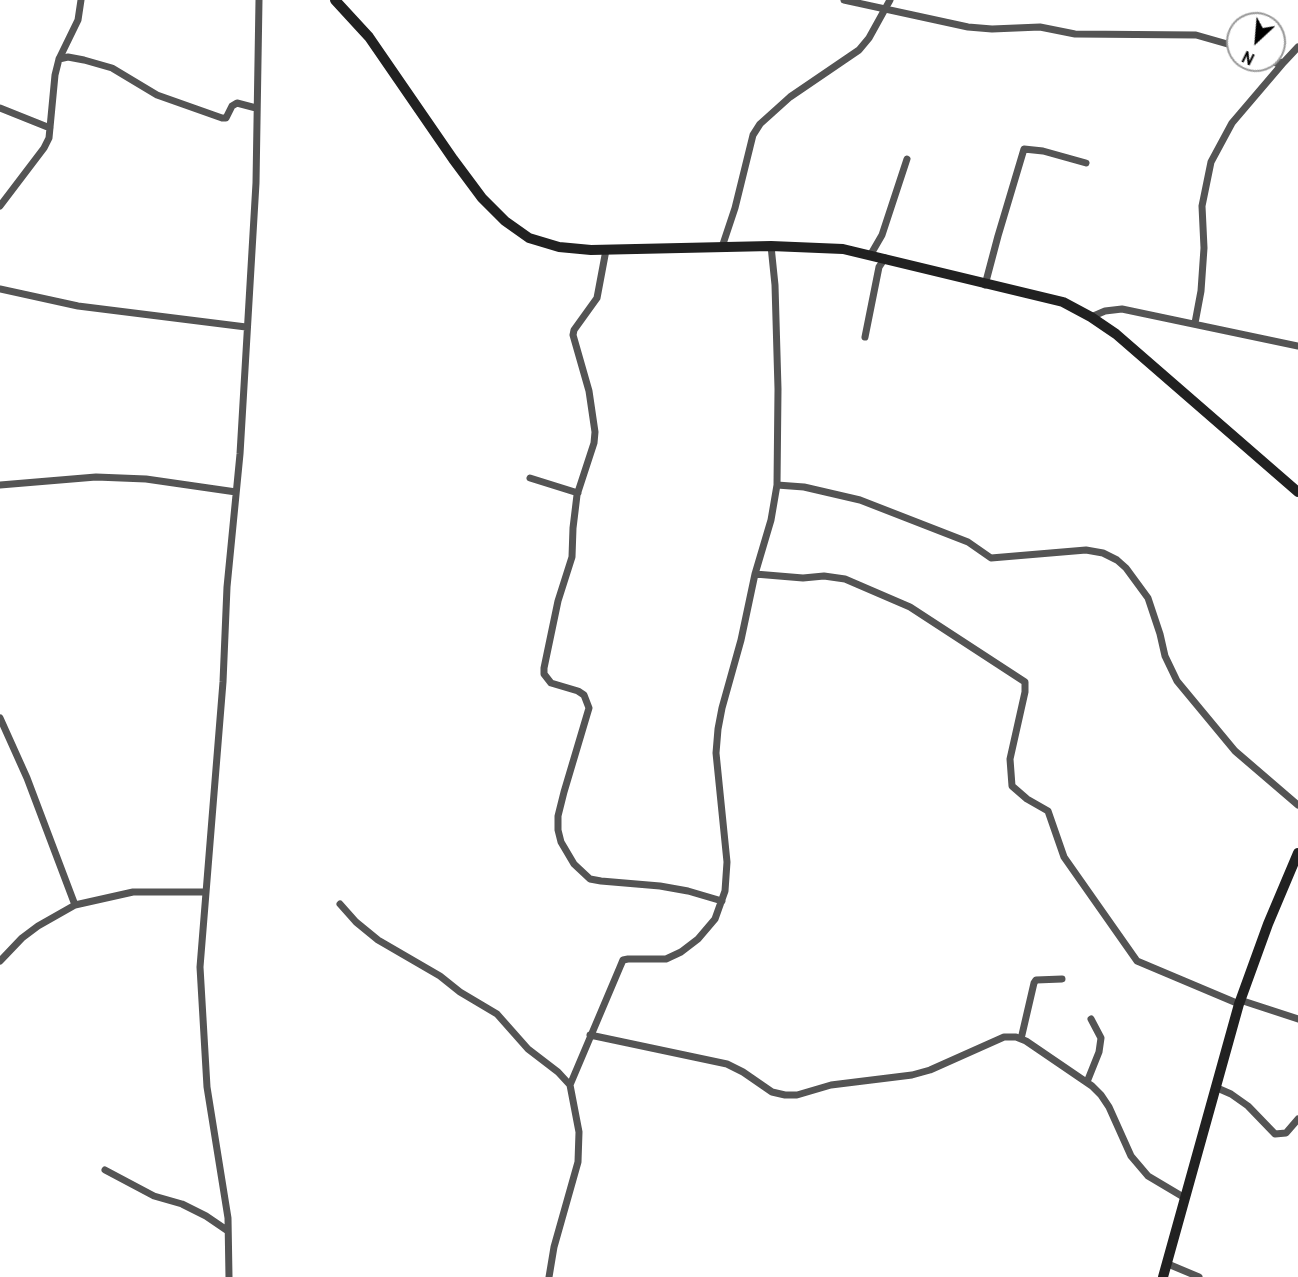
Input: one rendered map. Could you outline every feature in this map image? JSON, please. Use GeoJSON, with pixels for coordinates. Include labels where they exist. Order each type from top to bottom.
{"type":"FeatureCollection","features":[{"type":"Feature","properties":{"kind":"main road"},"geometry":{"type":"LineString","coordinates":[[335,0],[369,37],[482,198],[505,221],[529,238],[559,247],[606,250],[771,246],[843,249],[1063,302],[1116,334],[1298,492]]}},
{"type":"Feature","properties":{"kind":"main road"},"geometry":{"type":"LineString","coordinates":[[1163,1277],[1240,1002],[1268,924],[1298,853]]}},
{"type":"Feature","properties":{"kind":"street"},"geometry":{"type":"LineString","coordinates":[[0,206],[44,148],[50,128],[52,96],[59,59],[78,20],[81,0]]}},
{"type":"Feature","properties":{"kind":"street"},"geometry":{"type":"LineString","coordinates":[[229,1277],[228,1230],[223,1181],[210,1105],[200,967],[224,682],[227,587],[240,454],[256,183],[259,0]]}},
{"type":"Feature","properties":{"kind":"street"},"geometry":{"type":"LineString","coordinates":[[844,0],[968,27],[992,29],[1040,27],[1075,34],[1196,35],[1226,44]]}},
{"type":"Feature","properties":{"kind":"street"},"geometry":{"type":"LineString","coordinates":[[722,247],[735,208],[753,135],[760,124],[790,97],[859,50],[869,38],[890,0]]}},
{"type":"Feature","properties":{"kind":"street"},"geometry":{"type":"LineString","coordinates":[[1286,60],[1298,47]]}},
{"type":"Feature","properties":{"kind":"street"},"geometry":{"type":"LineString","coordinates":[[59,59],[68,57],[112,68],[157,95],[222,118],[226,118],[232,106],[237,103],[256,108]]}},
{"type":"Feature","properties":{"kind":"street"},"geometry":{"type":"LineString","coordinates":[[1195,323],[1201,291],[1204,248],[1202,206],[1211,162],[1232,123],[1275,72]]}},
{"type":"Feature","properties":{"kind":"street"},"geometry":{"type":"LineString","coordinates":[[0,108],[50,128]]}},
{"type":"Feature","properties":{"kind":"street"},"geometry":{"type":"LineString","coordinates":[[985,285],[1024,149],[1043,151],[1086,163]]}},
{"type":"Feature","properties":{"kind":"street"},"geometry":{"type":"LineString","coordinates":[[871,254],[882,235],[908,159]]}},
{"type":"Feature","properties":{"kind":"street"},"geometry":{"type":"LineString","coordinates":[[570,1085],[623,960],[628,958],[666,959],[681,952],[698,939],[715,919],[722,901],[727,862],[716,753],[718,729],[755,574],[771,520],[777,485],[778,389],[775,285],[771,246]]}},
{"type":"Feature","properties":{"kind":"street"},"geometry":{"type":"LineString","coordinates":[[606,250],[597,297],[573,334],[589,391],[595,432],[590,460],[578,493],[570,565],[558,600],[544,668],[544,674],[551,683],[578,691],[584,695],[589,708],[558,816],[558,830],[561,842],[574,864],[590,879],[660,886],[722,901]]}},
{"type":"Feature","properties":{"kind":"street"},"geometry":{"type":"LineString","coordinates":[[865,337],[879,267],[885,258]]}},
{"type":"Feature","properties":{"kind":"street"},"geometry":{"type":"LineString","coordinates":[[0,290],[78,306],[246,327]]}},
{"type":"Feature","properties":{"kind":"street"},"geometry":{"type":"LineString","coordinates":[[1091,317],[1105,311],[1122,309],[1298,346]]}},
{"type":"Feature","properties":{"kind":"street"},"geometry":{"type":"LineString","coordinates":[[0,485],[96,477],[146,479],[236,492]]}},
{"type":"Feature","properties":{"kind":"street"},"geometry":{"type":"LineString","coordinates":[[530,478],[578,493]]}},
{"type":"Feature","properties":{"kind":"street"},"geometry":{"type":"LineString","coordinates":[[777,485],[804,487],[860,500],[968,542],[991,558],[1086,550],[1103,553],[1117,560],[1126,568],[1148,598],[1168,666],[1177,681],[1235,751],[1298,805]]}},
{"type":"Feature","properties":{"kind":"street"},"geometry":{"type":"LineString","coordinates":[[755,574],[803,578],[824,576],[845,579],[930,618],[1025,682],[1025,692],[1010,759],[1012,786],[1027,799],[1048,811],[1064,857],[1137,961],[1240,1002],[1298,1019]]}},
{"type":"Feature","properties":{"kind":"street"},"geometry":{"type":"LineString","coordinates":[[0,718],[2,730],[27,778],[75,905]]}},
{"type":"Feature","properties":{"kind":"street"},"geometry":{"type":"LineString","coordinates":[[0,962],[22,938],[75,905],[134,892],[206,892]]}},
{"type":"Feature","properties":{"kind":"street"},"geometry":{"type":"LineString","coordinates":[[340,904],[356,922],[378,940],[440,976],[460,992],[497,1014],[528,1049],[558,1072],[570,1085],[579,1132],[578,1162],[554,1246],[549,1277]]}},
{"type":"Feature","properties":{"kind":"street"},"geometry":{"type":"LineString","coordinates":[[1021,1038],[1036,980],[1062,979]]}},
{"type":"Feature","properties":{"kind":"street"},"geometry":{"type":"LineString","coordinates":[[1087,1083],[1099,1052],[1101,1038],[1090,1019]]}},
{"type":"Feature","properties":{"kind":"street"},"geometry":{"type":"LineString","coordinates":[[590,1035],[727,1064],[772,1092],[785,1095],[797,1095],[831,1085],[912,1075],[930,1070],[1004,1037],[1021,1038],[1101,1095],[1131,1156],[1148,1176],[1185,1198]]}},
{"type":"Feature","properties":{"kind":"street"},"geometry":{"type":"LineString","coordinates":[[1215,1087],[1231,1094],[1248,1106],[1275,1134],[1286,1133],[1298,1119]]}},
{"type":"Feature","properties":{"kind":"street"},"geometry":{"type":"LineString","coordinates":[[105,1170],[154,1196],[182,1204],[228,1230]]}},
{"type":"Feature","properties":{"kind":"street"},"geometry":{"type":"LineString","coordinates":[[1168,1264],[1199,1277]]}}]}
